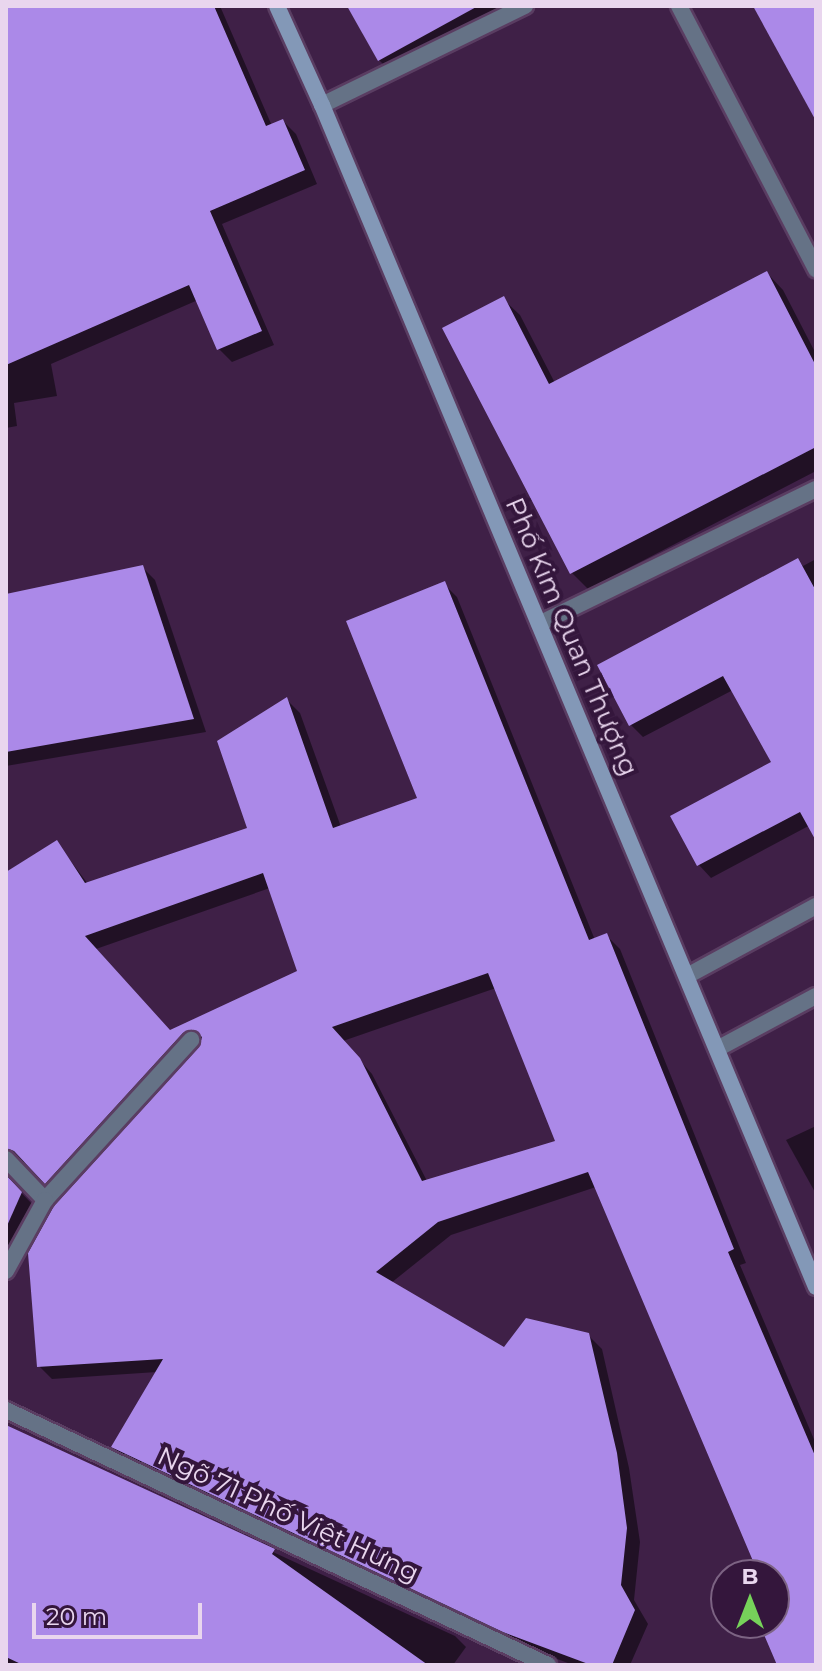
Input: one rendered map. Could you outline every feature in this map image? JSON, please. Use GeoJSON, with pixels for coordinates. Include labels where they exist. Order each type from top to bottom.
{"type":"FeatureCollection","features":[{"type":"Feature","properties":{"kind":"street","name":"Phố Kim Quan Thượng"},"geometry":{"type":"LineString","coordinates":[[277,6],[322,105],[816,1287]]}},
{"type":"Feature","properties":{"kind":"street"},"geometry":{"type":"LineString","coordinates":[[322,105],[525,6]]}},
{"type":"Feature","properties":{"kind":"street"},"geometry":{"type":"LineString","coordinates":[[679,6],[816,269]]}},
{"type":"Feature","properties":{"kind":"street"},"geometry":{"type":"LineString","coordinates":[[539,624],[816,489]]}},
{"type":"Feature","properties":{"kind":"street"},"geometry":{"type":"LineString","coordinates":[[687,976],[816,906]]}},
{"type":"Feature","properties":{"kind":"street"},"geometry":{"type":"LineString","coordinates":[[717,1049],[816,996]]}},
{"type":"Feature","properties":{"kind":"street"},"geometry":{"type":"LineString","coordinates":[[6,1271],[45,1200],[191,1040]]}},
{"type":"Feature","properties":{"kind":"street"},"geometry":{"type":"LineString","coordinates":[[6,1159],[45,1200]]}},
{"type":"Feature","properties":{"kind":"street","name":"Ngõ 71 Phố Việt Hưng"},"geometry":{"type":"LineString","coordinates":[[6,1410],[548,1665]]}},
{"type":"Feature","properties":{"kind":"building"},"geometry":{"type":"Polygon","coordinates":[[[6,6],[214,6],[266,126],[283,119],[305,170],[210,211],[262,331],[217,350],[189,285],[6,365],[6,6]]]}},
{"type":"Feature","properties":{"kind":"building"},"geometry":{"type":"Polygon","coordinates":[[[347,6],[478,6],[378,61],[347,6]]]}},
{"type":"Feature","properties":{"kind":"building"},"geometry":{"type":"Polygon","coordinates":[[[753,6],[816,6],[816,121],[753,6]]]}},
{"type":"Feature","properties":{"kind":"building"},"geometry":{"type":"Polygon","coordinates":[[[767,271],[816,366],[816,447],[570,574],[442,328],[504,296],[549,384],[767,271]]]}},
{"type":"Feature","properties":{"kind":"building"},"geometry":{"type":"Polygon","coordinates":[[[798,558],[816,591],[816,841],[800,812],[697,866],[670,816],[771,762],[723,676],[629,726],[597,665],[798,558]]]}},
{"type":"Feature","properties":{"kind":"building"},"geometry":{"type":"Polygon","coordinates":[[[143,565],[194,719],[6,752],[6,594],[143,565]]]}},
{"type":"Feature","properties":{"kind":"building"},"geometry":{"type":"Polygon","coordinates":[[[445,581],[589,940],[607,933],[734,1249],[728,1252],[816,1458],[816,1665],[777,1665],[766,1639],[790,1639],[790,1559],[752,1559],[588,1172],[438,1222],[376,1272],[504,1347],[526,1318],[589,1333],[617,1453],[627,1528],[621,1585],[635,1610],[612,1665],[591,1665],[503,1632],[111,1447],[163,1359],[37,1367],[28,1253],[54,1206],[199,1047],[202,1037],[194,1030],[183,1033],[45,1184],[14,1151],[6,1148],[6,872],[57,840],[85,883],[247,828],[217,741],[287,697],[333,828],[417,798],[346,621],[445,581]],[[263,873],[85,936],[170,1030],[297,971],[263,873]],[[488,973],[332,1027],[360,1058],[422,1181],[555,1141],[488,973]]]}},
{"type":"Feature","properties":{"kind":"building"},"geometry":{"type":"Polygon","coordinates":[[[6,1175],[22,1192],[6,1228],[6,1175]]]}},
{"type":"Feature","properties":{"kind":"building"},"geometry":{"type":"Polygon","coordinates":[[[6,1425],[275,1549],[272,1554],[428,1665],[23,1665],[6,1657],[6,1425]]]}}]}
